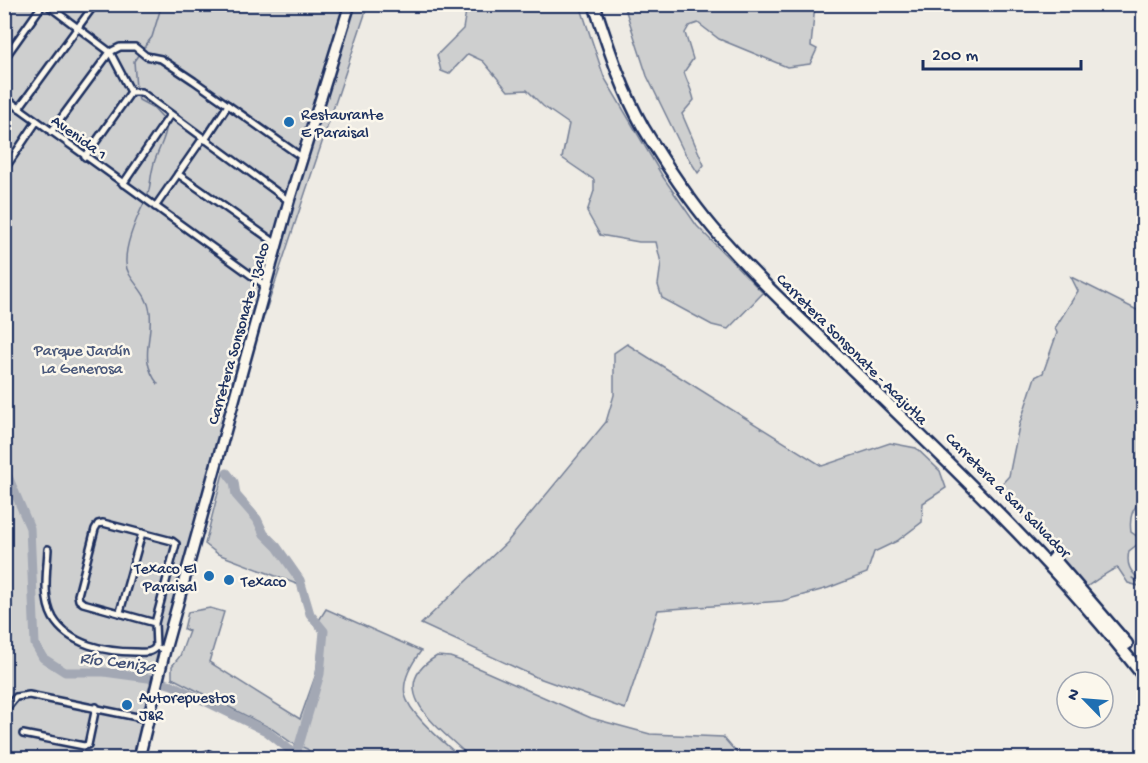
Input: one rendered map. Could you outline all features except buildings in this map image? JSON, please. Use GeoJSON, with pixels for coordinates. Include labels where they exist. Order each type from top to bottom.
{"type":"FeatureCollection","features":[{"type":"Feature","properties":{"kind":"highway","name":"Carretera Sonsonate - Acajutla"},"geometry":{"type":"LineString","coordinates":[[594,4],[620,80],[642,125],[684,190],[713,228],[1044,559],[1093,614],[1143,676]]}},
{"type":"Feature","properties":{"kind":"highway","name":"Carretera a San Salvador"},"geometry":{"type":"LineString","coordinates":[[600,4],[619,63],[631,91],[663,148],[706,211],[755,264],[1048,553],[1109,621],[1143,666]]}},
{"type":"Feature","properties":{"kind":"main road","name":"Carretera Sonsonate - Izalco"},"geometry":{"type":"LineString","coordinates":[[147,719],[160,672],[161,648],[289,201],[350,4]]}},
{"type":"Feature","properties":{"kind":"main road"},"geometry":{"type":"LineString","coordinates":[[139,758],[147,719]]}},
{"type":"Feature","properties":{"kind":"street"},"geometry":{"type":"LineString","coordinates":[[4,59],[45,4],[110,52],[132,92]]}},
{"type":"Feature","properties":{"kind":"street"},"geometry":{"type":"LineString","coordinates":[[19,108],[79,29],[95,4]]}},
{"type":"Feature","properties":{"kind":"street"},"geometry":{"type":"LineString","coordinates":[[51,132],[110,52],[120,47],[135,47],[146,56],[161,59],[303,158]]}},
{"type":"Feature","properties":{"kind":"street"},"geometry":{"type":"LineString","coordinates":[[132,92],[141,93],[167,119],[204,139],[289,201]]}},
{"type":"Feature","properties":{"kind":"street"},"geometry":{"type":"LineString","coordinates":[[86,157],[132,92]]}},
{"type":"Feature","properties":{"kind":"street","name":"Avenida 1"},"geometry":{"type":"LineString","coordinates":[[4,98],[266,287]]}},
{"type":"Feature","properties":{"kind":"street"},"geometry":{"type":"LineString","coordinates":[[152,205],[178,174],[228,105]]}},
{"type":"Feature","properties":{"kind":"street"},"geometry":{"type":"LineString","coordinates":[[123,184],[167,119]]}},
{"type":"Feature","properties":{"kind":"street"},"geometry":{"type":"LineString","coordinates":[[4,170],[37,121]]}},
{"type":"Feature","properties":{"kind":"street"},"geometry":{"type":"LineString","coordinates":[[178,174],[278,244]]}},
{"type":"Feature","properties":{"kind":"street"},"geometry":{"type":"LineString","coordinates":[[48,549],[47,598],[52,617],[64,631],[75,639],[115,652],[148,652],[161,648],[155,623],[176,544],[172,541],[103,523],[98,524],[78,595],[82,603],[155,623]]}},
{"type":"Feature","properties":{"kind":"street"},"geometry":{"type":"LineString","coordinates":[[120,612],[142,533]]}},
{"type":"Feature","properties":{"kind":"street"},"geometry":{"type":"LineString","coordinates":[[4,712],[16,697],[29,695],[147,719]]}},
{"type":"Feature","properties":{"kind":"street"},"geometry":{"type":"LineString","coordinates":[[23,734],[88,745],[96,708]]}},
{"type":"Feature","properties":{"kind":"street"},"geometry":{"type":"LineString","coordinates":[[198,759],[209,754]]}},
{"type":"Feature","properties":{"kind":"green space","name":"Parque Jardín La Generosa"},"geometry":{"type":"Polygon","coordinates":[[[5,5],[368,5],[236,400],[141,758],[5,758],[5,5]]]}},
{"type":"Feature","properties":{"kind":"green space"},"geometry":{"type":"Polygon","coordinates":[[[467,5],[580,5],[604,77],[663,177],[697,226],[763,293],[728,329],[712,325],[662,298],[658,285],[661,263],[656,242],[639,242],[600,235],[587,212],[594,191],[594,180],[562,158],[569,124],[543,106],[527,90],[508,91],[483,61],[468,54],[449,74],[441,71],[437,55],[463,29],[467,5]]]}},
{"type":"Feature","properties":{"kind":"green space"},"geometry":{"type":"Polygon","coordinates":[[[624,5],[815,5],[811,46],[817,49],[810,64],[787,67],[719,39],[698,23],[689,26],[685,33],[693,59],[684,72],[694,100],[682,114],[704,165],[698,173],[683,150],[647,76],[624,5]]]}},
{"type":"Feature","properties":{"kind":"green space"},"geometry":{"type":"Polygon","coordinates":[[[1071,277],[1143,313],[1143,499],[1134,509],[1131,517],[1131,532],[1138,537],[1138,544],[1129,551],[1128,560],[1131,571],[1140,580],[1139,586],[1128,583],[1118,568],[1086,587],[998,488],[1009,476],[1019,426],[1035,377],[1043,373],[1057,333],[1055,328],[1078,291],[1071,277]]]}},
{"type":"Feature","properties":{"kind":"green space"},"geometry":{"type":"Polygon","coordinates":[[[627,344],[822,466],[890,443],[916,448],[940,471],[946,488],[923,503],[922,522],[897,541],[874,552],[867,573],[828,588],[782,601],[658,610],[625,709],[536,677],[421,624],[508,541],[606,422],[614,395],[614,353],[627,344]]]}},
{"type":"Feature","properties":{"kind":"green space"},"geometry":{"type":"Polygon","coordinates":[[[223,473],[232,484],[235,497],[256,519],[299,585],[218,554],[205,544],[223,473]]]}},
{"type":"Feature","properties":{"kind":"green space"},"geometry":{"type":"Polygon","coordinates":[[[210,608],[224,612],[209,662],[300,719],[316,674],[321,633],[316,625],[326,609],[421,651],[406,678],[405,695],[421,720],[461,758],[332,758],[328,754],[312,754],[272,729],[172,678],[172,666],[180,656],[189,631],[184,629],[188,612],[210,608]]]}},
{"type":"Feature","properties":{"kind":"green space"},"geometry":{"type":"Polygon","coordinates":[[[437,656],[450,657],[464,662],[591,718],[650,734],[723,737],[741,758],[471,758],[433,723],[415,696],[414,682],[421,669],[437,656]]]}},
{"type":"Feature","properties":{"kind":"waterway"},"geometry":{"type":"LineString","coordinates":[[142,50],[152,37],[162,4]]}},
{"type":"Feature","properties":{"kind":"waterway"},"geometry":{"type":"LineString","coordinates":[[136,89],[134,61],[139,54]]}},
{"type":"Feature","properties":{"kind":"waterway"},"geometry":{"type":"LineString","coordinates":[[137,93],[139,100],[154,108],[165,120]]}},
{"type":"Feature","properties":{"kind":"waterway"},"geometry":{"type":"LineString","coordinates":[[147,197],[154,162],[167,124]]}},
{"type":"Feature","properties":{"kind":"waterway"},"geometry":{"type":"LineString","coordinates":[[145,201],[129,240],[126,263],[129,274],[148,304],[150,322],[147,357],[152,375],[158,384]]}},
{"type":"Feature","properties":{"kind":"waterway","name":"Río Ceniza"},"geometry":{"type":"LineString","coordinates":[[4,467],[30,528],[35,644],[43,658],[65,672],[104,672],[148,678],[172,685],[266,731],[300,758]]}},
{"type":"Feature","properties":{"kind":"waterway"},"geometry":{"type":"LineString","coordinates":[[227,473],[234,482],[236,495],[257,519],[264,534],[277,547],[300,580],[310,614],[324,631],[320,674],[296,755]]}},
{"type":"Feature","properties":{"kind":"waterway"},"geometry":{"type":"LineString","coordinates":[[1132,578],[1144,585]]}},
{"type":"Feature","properties":{"kind":"place","name":"Restaurante E Paraisal"},"geometry":{"type":"Point","coordinates":[289,122]}},
{"type":"Feature","properties":{"kind":"place","name":"Texaco El Paraisal"},"geometry":{"type":"Point","coordinates":[209,576]}},
{"type":"Feature","properties":{"kind":"place","name":"Texaco"},"geometry":{"type":"Point","coordinates":[229,580]}},
{"type":"Feature","properties":{"kind":"place","name":"Autorepuestos J&R"},"geometry":{"type":"Point","coordinates":[127,705]}}]}
